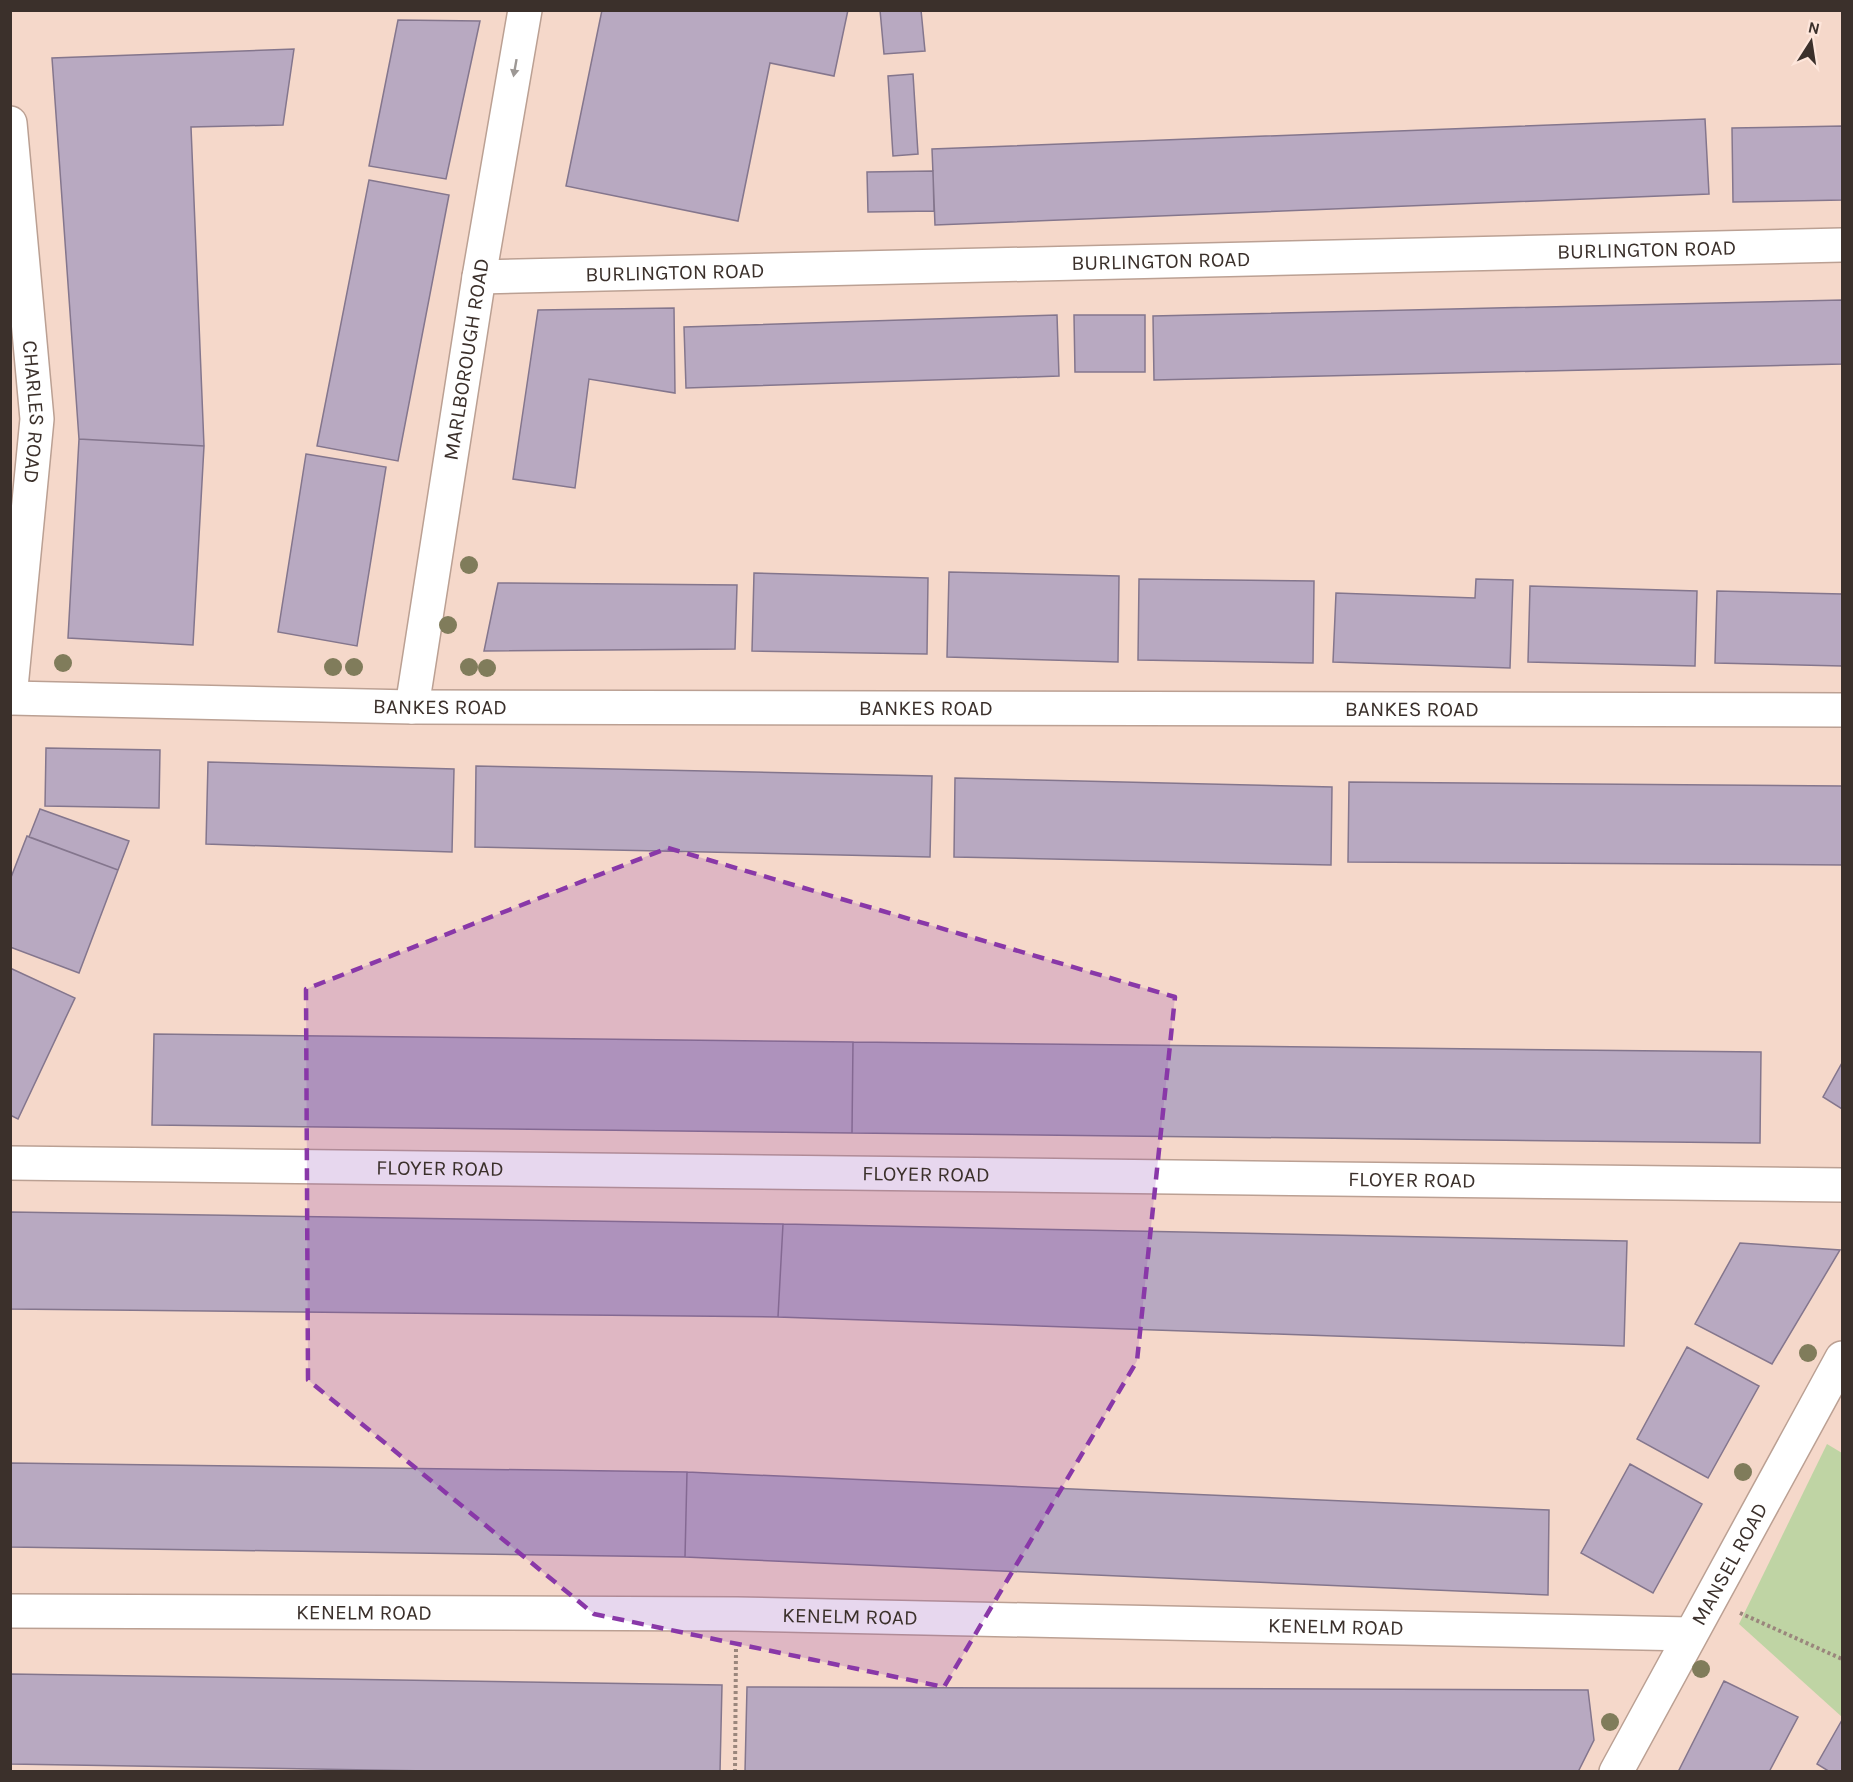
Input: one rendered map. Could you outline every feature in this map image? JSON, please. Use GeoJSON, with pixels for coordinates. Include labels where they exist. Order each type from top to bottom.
{"type":"FeatureCollection","features":[{"type":"Feature","properties":{"kind":"street","name":"MARLBOROUGH ROAD"},"geometry":{"type":"LineString","coordinates":[[412,707],[479,278],[525,10]]}},
{"type":"Feature","properties":{"kind":"street","name":"CHARLES ROAD"},"geometry":{"type":"LineString","coordinates":[[10,123],[37,419],[11,698]]}},
{"type":"Feature","properties":{"kind":"street","name":"BURLINGTON ROAD"},"geometry":{"type":"LineString","coordinates":[[479,278],[1842,245]]}},
{"type":"Feature","properties":{"kind":"street","name":"BANKES ROAD"},"geometry":{"type":"LineString","coordinates":[[11,698],[412,707],[1842,710]]}},
{"type":"Feature","properties":{"kind":"street","name":"FLOYER ROAD"},"geometry":{"type":"LineString","coordinates":[[10,1162],[1842,1185]]}},
{"type":"Feature","properties":{"kind":"street","name":"MANSEL ROAD"},"geometry":{"type":"LineString","coordinates":[[1616,1772],[1842,1358]]}},
{"type":"Feature","properties":{"kind":"street","name":"KENELM ROAD"},"geometry":{"type":"LineString","coordinates":[[10,1611],[736,1614],[1690,1634]]}},
{"type":"Feature","properties":{"kind":"path"},"geometry":{"type":"LineString","coordinates":[[1709,1600],[1842,1659]]}},
{"type":"Feature","properties":{"kind":"path"},"geometry":{"type":"LineString","coordinates":[[735,1772],[736,1614]]}},
{"type":"Feature","properties":{"kind":"highlighted area"},"geometry":{"type":"Polygon","coordinates":[[[668,848],[1175,997],[1137,1361],[944,1687],[594,1614],[308,1380],[306,989],[668,848]]]}},
{"type":"Feature","properties":{"kind":"green space"},"geometry":{"type":"Polygon","coordinates":[[[1827,1444],[1842,1453],[1842,1717],[1739,1624],[1827,1444]]]}},
{"type":"Feature","properties":{"kind":"building"},"geometry":{"type":"Polygon","coordinates":[[[602,10],[848,10],[834,76],[770,63],[738,221],[566,186],[602,10]]]}},
{"type":"Feature","properties":{"kind":"building"},"geometry":{"type":"Polygon","coordinates":[[[880,10],[921,10],[925,51],[884,54],[880,10]]]}},
{"type":"Feature","properties":{"kind":"building"},"geometry":{"type":"Polygon","coordinates":[[[398,20],[480,21],[446,179],[369,166],[398,20]]]}},
{"type":"Feature","properties":{"kind":"building"},"geometry":{"type":"Polygon","coordinates":[[[294,49],[283,125],[191,127],[204,446],[79,439],[52,58],[294,49]]]}},
{"type":"Feature","properties":{"kind":"building"},"geometry":{"type":"Polygon","coordinates":[[[913,74],[918,154],[893,156],[888,76],[913,74]]]}},
{"type":"Feature","properties":{"kind":"building"},"geometry":{"type":"Polygon","coordinates":[[[1705,119],[1709,194],[935,225],[932,149],[1705,119]]]}},
{"type":"Feature","properties":{"kind":"building"},"geometry":{"type":"Polygon","coordinates":[[[1842,126],[1842,200],[1733,202],[1732,128],[1842,126]]]}},
{"type":"Feature","properties":{"kind":"building"},"geometry":{"type":"Polygon","coordinates":[[[933,171],[934,211],[868,212],[867,172],[933,171]]]}},
{"type":"Feature","properties":{"kind":"building"},"geometry":{"type":"Polygon","coordinates":[[[369,180],[449,195],[398,461],[317,446],[369,180]]]}},
{"type":"Feature","properties":{"kind":"building"},"geometry":{"type":"Polygon","coordinates":[[[1842,300],[1842,364],[1154,380],[1153,316],[1842,300]]]}},
{"type":"Feature","properties":{"kind":"building"},"geometry":{"type":"Polygon","coordinates":[[[674,308],[675,393],[589,379],[575,488],[513,479],[538,310],[674,308]]]}},
{"type":"Feature","properties":{"kind":"building"},"geometry":{"type":"Polygon","coordinates":[[[1057,315],[1059,376],[686,388],[684,327],[1057,315]]]}},
{"type":"Feature","properties":{"kind":"building"},"geometry":{"type":"Polygon","coordinates":[[[1074,315],[1145,315],[1145,372],[1075,372],[1074,315]]]}},
{"type":"Feature","properties":{"kind":"building"},"geometry":{"type":"Polygon","coordinates":[[[79,439],[204,446],[193,645],[68,638],[79,439]]]}},
{"type":"Feature","properties":{"kind":"building"},"geometry":{"type":"Polygon","coordinates":[[[306,454],[386,467],[357,646],[278,632],[306,454]]]}},
{"type":"Feature","properties":{"kind":"building"},"geometry":{"type":"Polygon","coordinates":[[[949,572],[1119,576],[1118,662],[947,657],[949,572]]]}},
{"type":"Feature","properties":{"kind":"building"},"geometry":{"type":"Polygon","coordinates":[[[754,573],[928,578],[927,654],[752,651],[754,573]]]}},
{"type":"Feature","properties":{"kind":"building"},"geometry":{"type":"Polygon","coordinates":[[[1139,579],[1314,581],[1313,663],[1138,660],[1139,579]]]}},
{"type":"Feature","properties":{"kind":"building"},"geometry":{"type":"Polygon","coordinates":[[[1476,579],[1513,580],[1510,668],[1333,662],[1336,593],[1475,598],[1476,579]]]}},
{"type":"Feature","properties":{"kind":"building"},"geometry":{"type":"Polygon","coordinates":[[[498,583],[737,585],[735,649],[484,651],[498,583]]]}},
{"type":"Feature","properties":{"kind":"building"},"geometry":{"type":"Polygon","coordinates":[[[1530,586],[1697,591],[1695,666],[1528,662],[1530,586]]]}},
{"type":"Feature","properties":{"kind":"building"},"geometry":{"type":"Polygon","coordinates":[[[1717,591],[1842,594],[1842,666],[1715,663],[1717,591]]]}},
{"type":"Feature","properties":{"kind":"building"},"geometry":{"type":"Polygon","coordinates":[[[46,748],[160,750],[159,808],[45,806],[46,748]]]}},
{"type":"Feature","properties":{"kind":"building"},"geometry":{"type":"Polygon","coordinates":[[[208,762],[454,769],[452,852],[206,844],[208,762]]]}},
{"type":"Feature","properties":{"kind":"building"},"geometry":{"type":"Polygon","coordinates":[[[476,766],[932,776],[930,857],[475,847],[476,766]]]}},
{"type":"Feature","properties":{"kind":"building"},"geometry":{"type":"Polygon","coordinates":[[[955,778],[1332,787],[1331,865],[954,857],[955,778]]]}},
{"type":"Feature","properties":{"kind":"building"},"geometry":{"type":"Polygon","coordinates":[[[1349,782],[1842,786],[1842,865],[1348,862],[1349,782]]]}},
{"type":"Feature","properties":{"kind":"building"},"geometry":{"type":"Polygon","coordinates":[[[40,809],[129,841],[118,870],[29,837],[40,809]]]}},
{"type":"Feature","properties":{"kind":"building"},"geometry":{"type":"Polygon","coordinates":[[[27,836],[118,870],[79,973],[10,947],[10,880],[27,836]]]}},
{"type":"Feature","properties":{"kind":"building"},"geometry":{"type":"Polygon","coordinates":[[[10,968],[75,998],[18,1119],[10,1115],[10,968]]]}},
{"type":"Feature","properties":{"kind":"building"},"geometry":{"type":"Polygon","coordinates":[[[154,1034],[853,1042],[852,1133],[152,1125],[154,1034]]]}},
{"type":"Feature","properties":{"kind":"building"},"geometry":{"type":"Polygon","coordinates":[[[853,1042],[1761,1052],[1760,1143],[852,1133],[853,1042]]]}},
{"type":"Feature","properties":{"kind":"building"},"geometry":{"type":"Polygon","coordinates":[[[1842,1063],[1842,1109],[1823,1097],[1842,1063]]]}},
{"type":"Feature","properties":{"kind":"building"},"geometry":{"type":"Polygon","coordinates":[[[10,1212],[783,1224],[778,1317],[10,1309],[10,1212]]]}},
{"type":"Feature","properties":{"kind":"building"},"geometry":{"type":"Polygon","coordinates":[[[783,1224],[1627,1241],[1624,1346],[778,1317],[783,1224]]]}},
{"type":"Feature","properties":{"kind":"building"},"geometry":{"type":"Polygon","coordinates":[[[1740,1243],[1840,1250],[1772,1364],[1695,1324],[1740,1243]]]}},
{"type":"Feature","properties":{"kind":"building"},"geometry":{"type":"Polygon","coordinates":[[[1687,1347],[1759,1386],[1708,1478],[1637,1439],[1687,1347]]]}},
{"type":"Feature","properties":{"kind":"building"},"geometry":{"type":"Polygon","coordinates":[[[10,1463],[687,1472],[685,1557],[10,1547],[10,1463]]]}},
{"type":"Feature","properties":{"kind":"building"},"geometry":{"type":"Polygon","coordinates":[[[1630,1464],[1702,1504],[1653,1593],[1581,1553],[1630,1464]]]}},
{"type":"Feature","properties":{"kind":"building"},"geometry":{"type":"Polygon","coordinates":[[[687,1472],[1549,1510],[1548,1595],[685,1557],[687,1472]]]}},
{"type":"Feature","properties":{"kind":"building"},"geometry":{"type":"Polygon","coordinates":[[[10,1674],[722,1685],[720,1772],[489,1772],[10,1764],[10,1674]]]}},
{"type":"Feature","properties":{"kind":"building"},"geometry":{"type":"Polygon","coordinates":[[[1724,1681],[1798,1717],[1769,1772],[1678,1772],[1724,1681]]]}},
{"type":"Feature","properties":{"kind":"building"},"geometry":{"type":"Polygon","coordinates":[[[747,1687],[1588,1690],[1594,1740],[1578,1772],[745,1772],[747,1687]]]}},
{"type":"Feature","properties":{"kind":"building"},"geometry":{"type":"Polygon","coordinates":[[[1842,1720],[1842,1772],[1830,1772],[1817,1764],[1842,1720]]]}}]}
